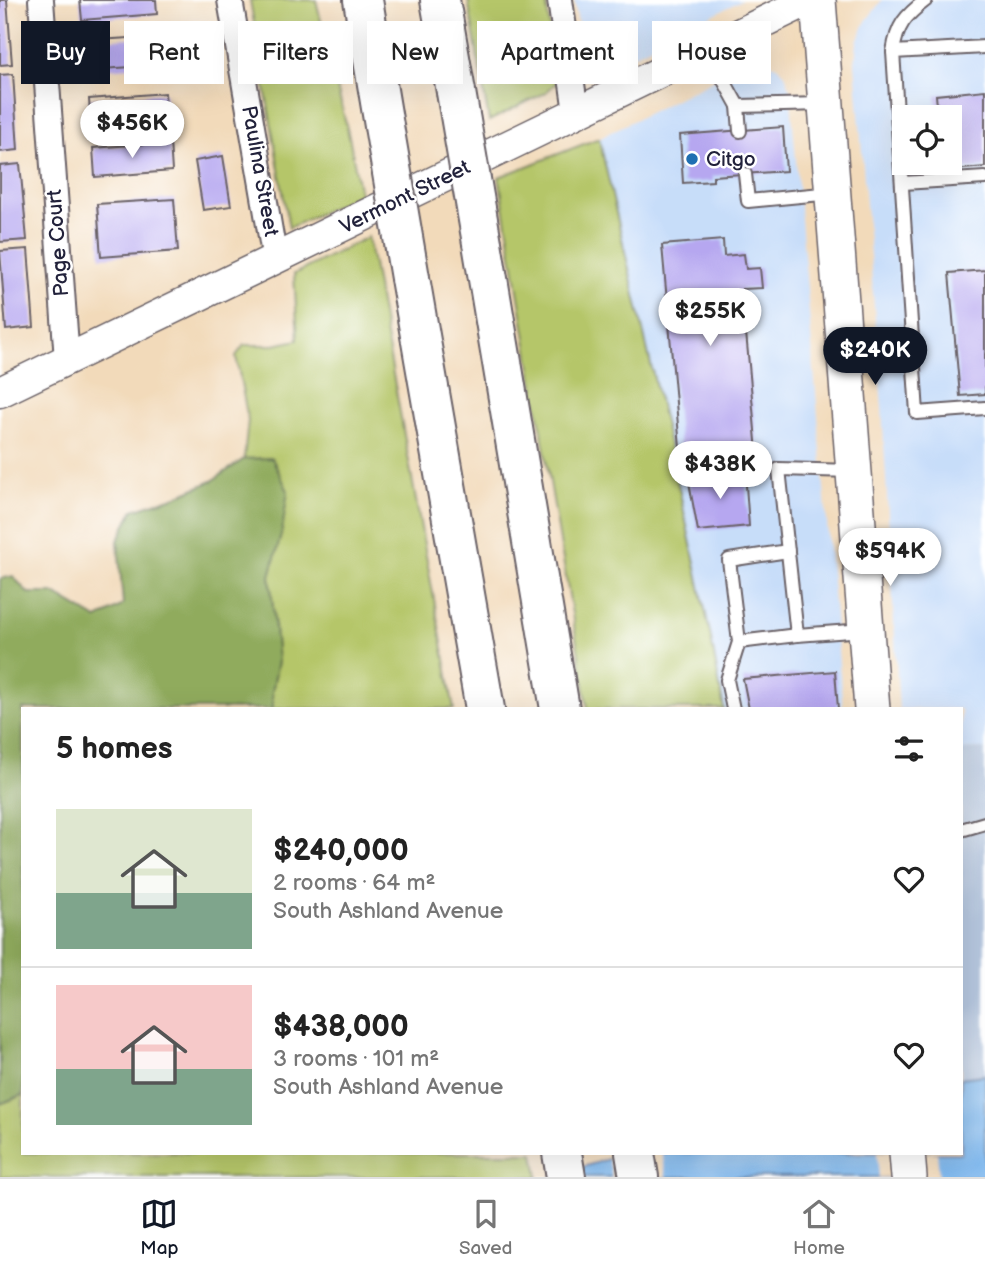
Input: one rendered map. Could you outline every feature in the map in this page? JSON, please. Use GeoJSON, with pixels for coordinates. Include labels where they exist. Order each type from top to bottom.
{"type":"FeatureCollection","features":[{"type":"Feature","properties":{"kind":"highway"},"geometry":{"type":"LineString","coordinates":[[363,0],[485,707]]}},
{"type":"Feature","properties":{"kind":"highway"},"geometry":{"type":"LineString","coordinates":[[440,0],[560,707]]}},
{"type":"Feature","properties":{"kind":"highway"},"geometry":{"type":"LineString","coordinates":[[562,1155],[566,1177]]}},
{"type":"Feature","properties":{"kind":"highway"},"geometry":{"type":"LineString","coordinates":[[635,1155],[639,1177]]}},
{"type":"Feature","properties":{"kind":"main road"},"geometry":{"type":"LineString","coordinates":[[818,0],[872,707]]}},
{"type":"Feature","properties":{"kind":"main road"},"geometry":{"type":"LineString","coordinates":[[907,1155],[909,1177]]}},
{"type":"Feature","properties":{"kind":"street","name":"Page Court"},"geometry":{"type":"LineString","coordinates":[[41,0],[67,360]]}},
{"type":"Feature","properties":{"kind":"street","name":"Paulina Street"},"geometry":{"type":"LineString","coordinates":[[230,0],[275,260]]}},
{"type":"Feature","properties":{"kind":"street"},"geometry":{"type":"LineString","coordinates":[[560,0],[576,112]]}},
{"type":"Feature","properties":{"kind":"street","name":"Vermont Street"},"geometry":{"type":"LineString","coordinates":[[766,21],[809,0]]}},
{"type":"Feature","properties":{"kind":"street","name":"Vermont Street"},"geometry":{"type":"LineString","coordinates":[[0,392],[652,76]]}},
{"type":"Feature","properties":{"kind":"lane"},"geometry":{"type":"LineString","coordinates":[[926,0],[908,14],[902,23],[896,34],[893,52],[916,413],[985,408]]}},
{"type":"Feature","properties":{"kind":"lane"},"geometry":{"type":"LineString","coordinates":[[893,52],[985,47]]}},
{"type":"Feature","properties":{"kind":"lane"},"geometry":{"type":"LineString","coordinates":[[726,84],[738,106],[740,131]]}},
{"type":"Feature","properties":{"kind":"lane"},"geometry":{"type":"LineString","coordinates":[[738,106],[825,104]]}},
{"type":"Feature","properties":{"kind":"lane"},"geometry":{"type":"LineString","coordinates":[[745,174],[748,201],[832,193]]}},
{"type":"Feature","properties":{"kind":"lane"},"geometry":{"type":"LineString","coordinates":[[903,183],[985,178]]}},
{"type":"Feature","properties":{"kind":"lane"},"geometry":{"type":"LineString","coordinates":[[797,635],[779,469],[853,471]]}},
{"type":"Feature","properties":{"kind":"lane"},"geometry":{"type":"LineString","coordinates":[[733,707],[727,680],[739,642],[729,561],[788,551]]}},
{"type":"Feature","properties":{"kind":"lane"},"geometry":{"type":"LineString","coordinates":[[739,642],[866,630]]}},
{"type":"Feature","properties":{"kind":"lane"},"geometry":{"type":"LineString","coordinates":[[963,829],[985,823]]}},
{"type":"Feature","properties":{"kind":"shaded area"},"geometry":{"type":"Polygon","coordinates":[[[574,0],[742,0],[701,21],[652,21],[652,46],[638,53],[638,21],[578,21],[574,0]]]}},
{"type":"Feature","properties":{"kind":"shaded area"},"geometry":{"type":"Polygon","coordinates":[[[882,0],[985,0],[985,749],[963,750],[963,707],[899,707],[882,408],[855,63],[857,42],[866,21],[882,0]]]}},
{"type":"Feature","properties":{"kind":"shaded area"},"geometry":{"type":"Polygon","coordinates":[[[771,64],[785,74],[790,90],[843,707],[724,707],[710,633],[599,138],[705,84],[771,84],[771,64]]]}},
{"type":"Feature","properties":{"kind":"shaded area"},"geometry":{"type":"Polygon","coordinates":[[[985,749],[985,1075],[963,1078],[963,750],[985,749]]]}},
{"type":"Feature","properties":{"kind":"green space"},"geometry":{"type":"Polygon","coordinates":[[[250,0],[316,0],[321,21],[254,21],[250,0]]]}},
{"type":"Feature","properties":{"kind":"green space"},"geometry":{"type":"Polygon","coordinates":[[[468,0],[546,0],[549,21],[477,21],[477,52],[468,0]]]}},
{"type":"Feature","properties":{"kind":"green space"},"geometry":{"type":"Polygon","coordinates":[[[264,84],[336,84],[360,194],[289,228],[264,84]]]}},
{"type":"Feature","properties":{"kind":"green space"},"geometry":{"type":"Polygon","coordinates":[[[483,84],[555,84],[545,93],[489,121],[483,84]]]}},
{"type":"Feature","properties":{"kind":"green space"},"geometry":{"type":"Polygon","coordinates":[[[599,138],[675,470],[724,707],[588,707],[499,177],[599,138]]]}},
{"type":"Feature","properties":{"kind":"green space"},"geometry":{"type":"Polygon","coordinates":[[[368,237],[454,707],[273,707],[272,692],[278,661],[270,576],[282,531],[272,458],[244,459],[248,420],[236,356],[244,345],[274,345],[298,340],[294,274],[368,237]]]}},
{"type":"Feature","properties":{"kind":"green space"},"geometry":{"type":"Polygon","coordinates":[[[272,458],[288,491],[282,531],[270,576],[278,661],[272,692],[273,707],[21,707],[21,1096],[0,1104],[0,579],[13,576],[28,593],[53,593],[97,619],[123,605],[118,541],[133,510],[212,481],[244,459],[272,458]]]}},
{"type":"Feature","properties":{"kind":"green space"},"geometry":{"type":"Polygon","coordinates":[[[21,1096],[21,1155],[534,1155],[538,1177],[0,1177],[0,1104],[21,1096]]]}},
{"type":"Feature","properties":{"kind":"water"},"geometry":{"type":"Polygon","coordinates":[[[985,1075],[985,1177],[551,1177],[621,1155],[963,1155],[963,1078],[985,1075]]]}},
{"type":"Feature","properties":{"kind":"pier"},"geometry":{"type":"Polygon","coordinates":[[[608,1155],[662,1155],[666,1177],[612,1177],[608,1155]]]}},
{"type":"Feature","properties":{"kind":"pier"},"geometry":{"type":"Polygon","coordinates":[[[877,1155],[937,1155],[939,1177],[879,1177],[877,1155]]]}},
{"type":"Feature","properties":{"kind":"building"},"geometry":{"type":"Polygon","coordinates":[[[0,0],[7,0],[12,64],[0,65],[0,0]]]}},
{"type":"Feature","properties":{"kind":"building"},"geometry":{"type":"Polygon","coordinates":[[[80,0],[156,0],[157,14],[82,20],[80,0]]]}},
{"type":"Feature","properties":{"kind":"building"},"geometry":{"type":"Polygon","coordinates":[[[124,38],[124,68],[110,68],[110,39],[124,38]]]}},
{"type":"Feature","properties":{"kind":"building"},"geometry":{"type":"Polygon","coordinates":[[[13,74],[18,150],[0,152],[0,75],[13,74]]]}},
{"type":"Feature","properties":{"kind":"building"},"geometry":{"type":"Polygon","coordinates":[[[985,90],[985,167],[962,169],[962,105],[937,105],[936,95],[985,90]]]}},
{"type":"Feature","properties":{"kind":"building"},"geometry":{"type":"Polygon","coordinates":[[[165,93],[167,121],[91,127],[89,99],[165,93]]]}},
{"type":"Feature","properties":{"kind":"building","name":"Citgo"},"geometry":{"type":"Polygon","coordinates":[[[783,127],[786,171],[713,176],[713,181],[683,183],[680,135],[783,127]]]}},
{"type":"Feature","properties":{"kind":"building"},"geometry":{"type":"Polygon","coordinates":[[[170,142],[172,171],[95,177],[93,148],[170,142]]]}},
{"type":"Feature","properties":{"kind":"building"},"geometry":{"type":"Polygon","coordinates":[[[223,156],[231,206],[203,210],[195,161],[223,156]]]}},
{"type":"Feature","properties":{"kind":"building"},"geometry":{"type":"Polygon","coordinates":[[[20,164],[27,240],[0,242],[0,166],[20,164]]]}},
{"type":"Feature","properties":{"kind":"building"},"geometry":{"type":"Polygon","coordinates":[[[174,199],[178,251],[101,257],[97,204],[174,199]]]}},
{"type":"Feature","properties":{"kind":"building"},"geometry":{"type":"Polygon","coordinates":[[[723,240],[724,256],[744,254],[746,269],[760,268],[762,288],[742,289],[757,452],[681,459],[662,245],[723,240]]]}},
{"type":"Feature","properties":{"kind":"building"},"geometry":{"type":"Polygon","coordinates":[[[28,249],[34,327],[6,330],[0,251],[28,249]]]}},
{"type":"Feature","properties":{"kind":"building"},"geometry":{"type":"Polygon","coordinates":[[[985,270],[985,394],[960,396],[949,273],[985,270]]]}},
{"type":"Feature","properties":{"kind":"building"},"geometry":{"type":"Polygon","coordinates":[[[745,472],[749,526],[698,531],[688,477],[745,472]]]}},
{"type":"Feature","properties":{"kind":"building"},"geometry":{"type":"Polygon","coordinates":[[[835,671],[838,707],[749,707],[743,679],[835,671]]]}},
{"type":"Feature","properties":{"kind":"place","name":"Citgo"},"geometry":{"type":"Point","coordinates":[692,159]}}]}
